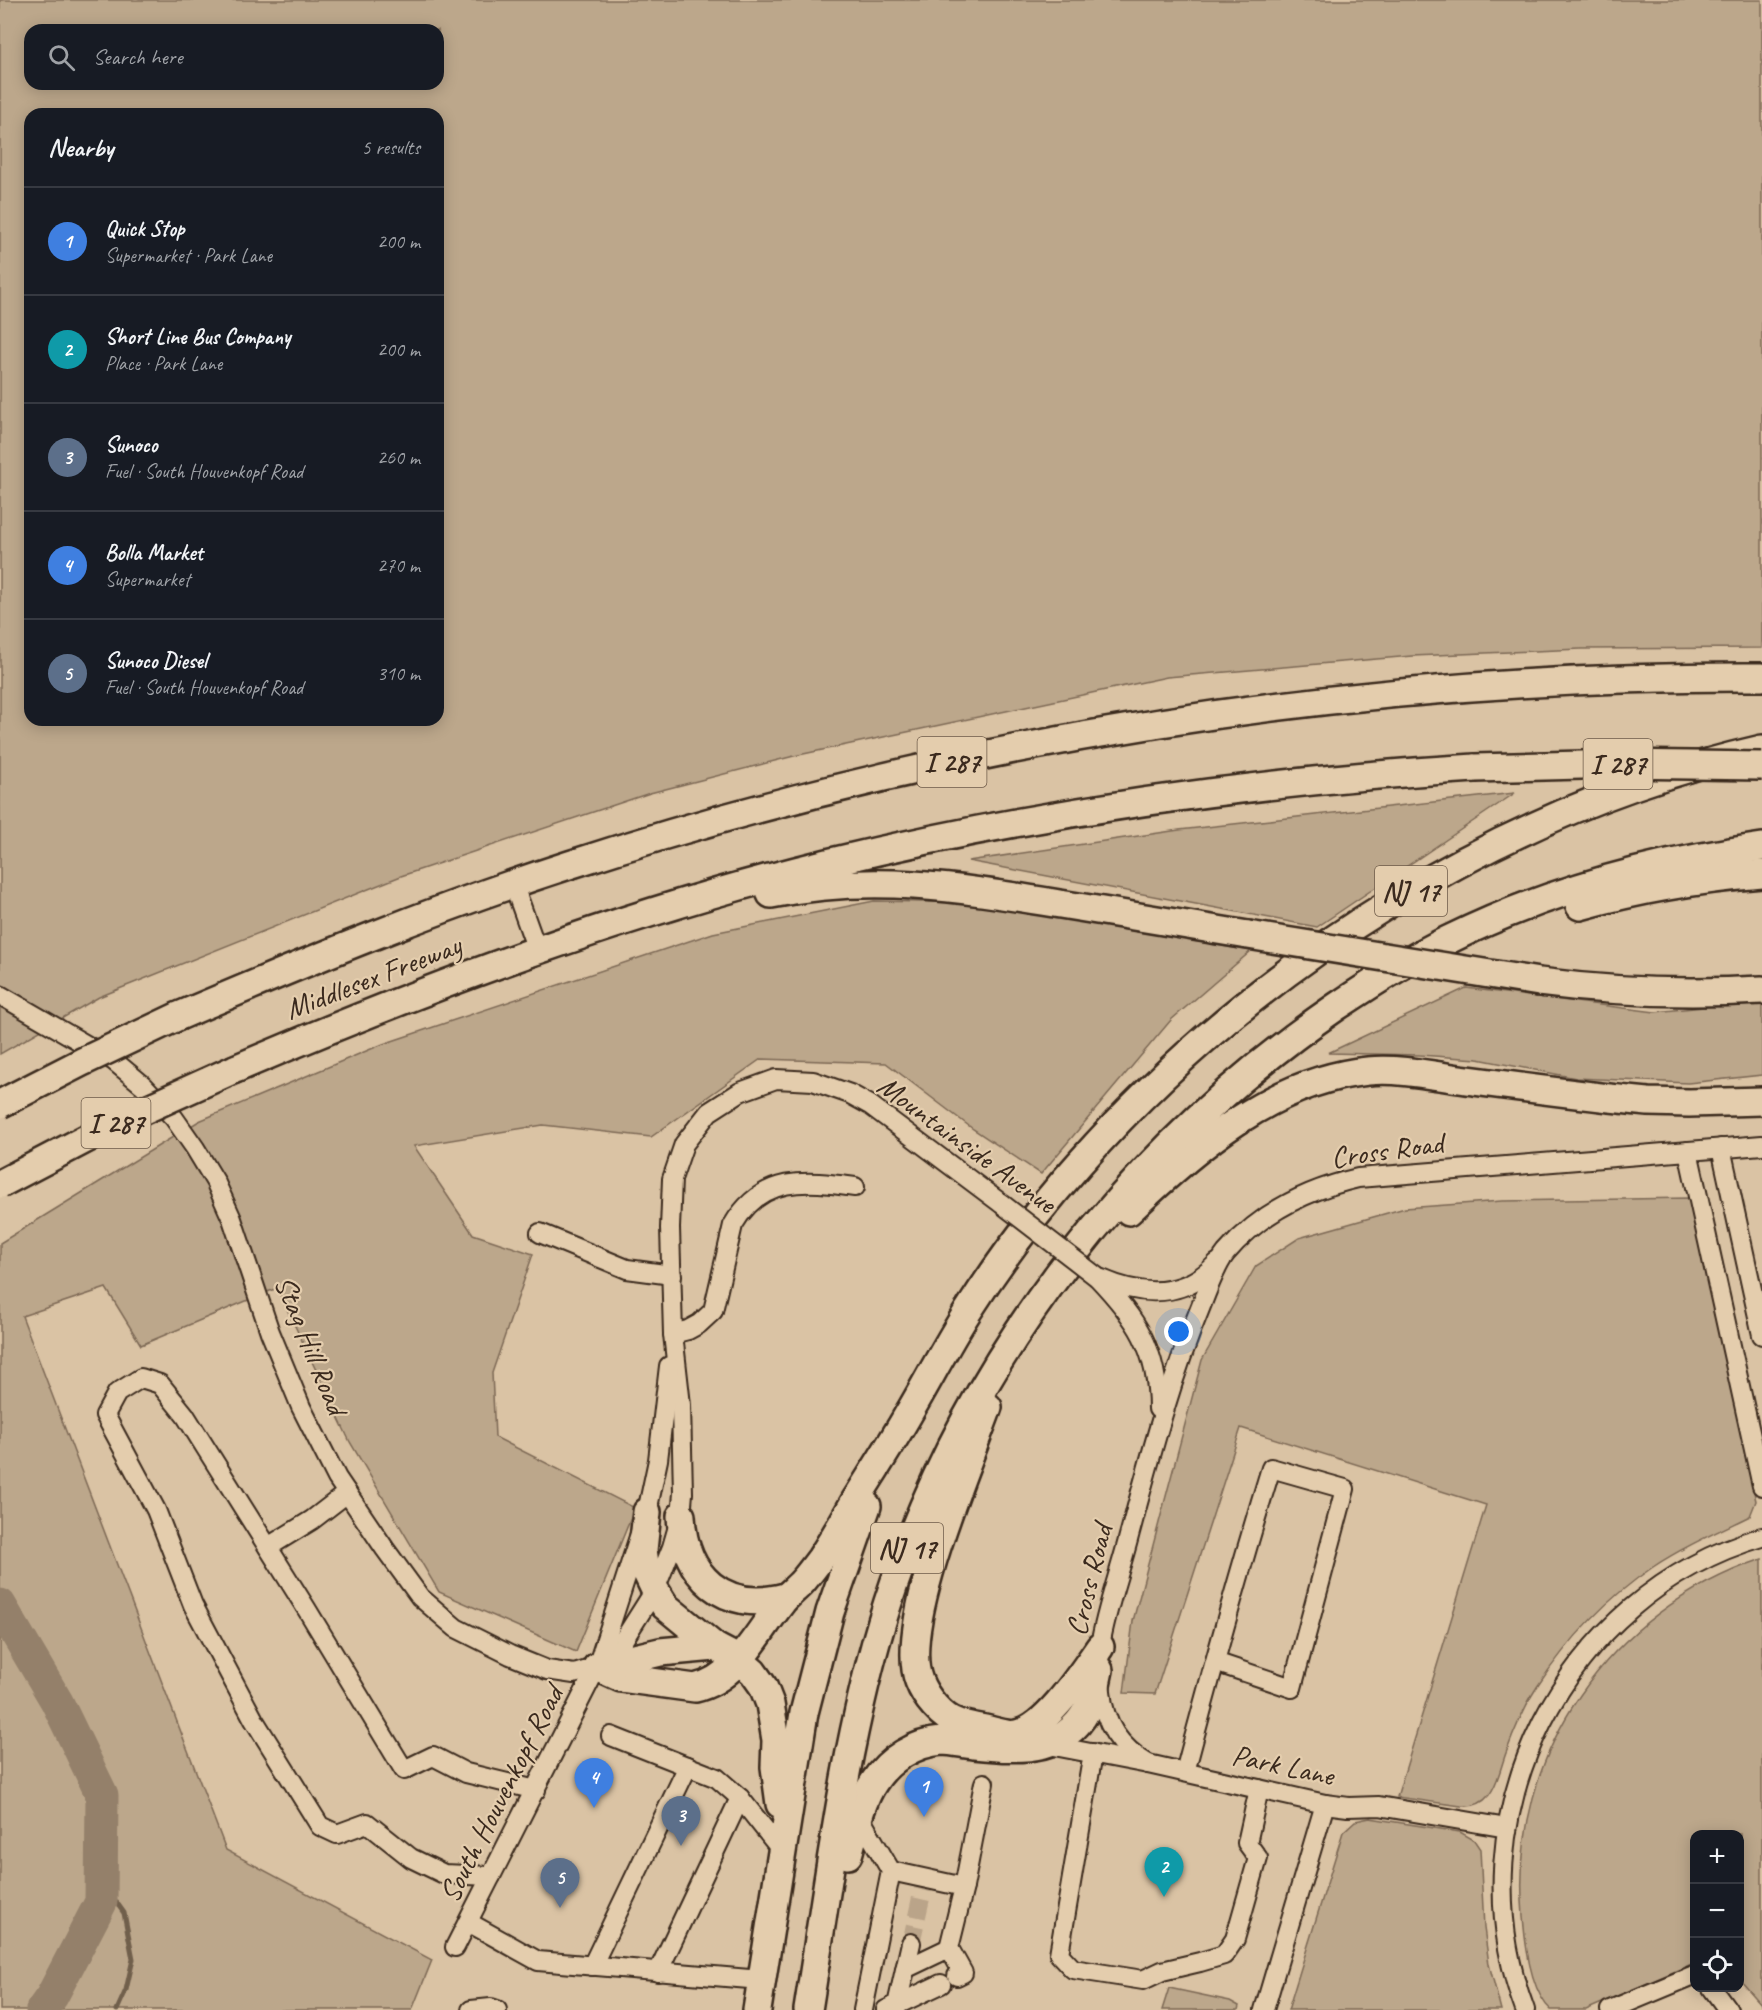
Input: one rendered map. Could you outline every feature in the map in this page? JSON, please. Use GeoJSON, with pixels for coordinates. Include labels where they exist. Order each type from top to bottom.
{"type":"FeatureCollection","features":[{"type":"Feature","properties":{"kind":"highway","name":"I 287"},"geometry":{"type":"LineString","coordinates":[[0,1104],[179,1016],[378,933],[513,884],[685,829],[819,792],[994,753],[1146,725],[1282,706],[1416,692],[1554,682],[1762,677]]}},
{"type":"Feature","properties":{"kind":"highway","name":"NJ 17"},"geometry":{"type":"LineString","coordinates":[[757,2010],[804,1713],[830,1612],[863,1515],[909,1414],[968,1310],[1038,1213],[1113,1126],[1197,1046],[1282,977],[1367,918],[1415,888],[1518,833],[1629,787],[1762,748]]}},
{"type":"Feature","properties":{"kind":"highway","name":"I 287"},"geometry":{"type":"LineString","coordinates":[[537,950],[641,916],[767,879],[878,852],[1094,810],[1227,791],[1353,777],[1475,768],[1619,764],[1762,766]]}},
{"type":"Feature","properties":{"kind":"highway","name":"NJ 17"},"geometry":{"type":"LineString","coordinates":[[808,2010],[856,1724],[880,1627],[912,1535],[933,1484],[956,1438],[1013,1339],[1102,1218],[1152,1163],[1231,1087],[1313,1023],[1399,967],[1447,940],[1551,897],[1657,865],[1709,854],[1762,847]]}},
{"type":"Feature","properties":{"kind":"highway"},"geometry":{"type":"LineString","coordinates":[[1313,1023],[1452,954],[1554,913],[1606,898],[1660,887],[1762,874]]}},
{"type":"Feature","properties":{"kind":"highway"},"geometry":{"type":"LineString","coordinates":[[537,950],[784,891],[820,886],[885,883],[988,893],[1539,982],[1651,992],[1762,990]]}},
{"type":"Feature","properties":{"kind":"highway","name":"Middlesex Freeway"},"geometry":{"type":"LineString","coordinates":[[0,1184],[124,1119],[235,1069],[355,1018],[537,950]]}},
{"type":"Feature","properties":{"kind":"highway"},"geometry":{"type":"LineString","coordinates":[[1047,1292],[1132,1209],[1196,1151],[1261,1107],[1300,1088],[1324,1080],[1367,1071],[1389,1070],[1648,1102],[1762,1101]]}},
{"type":"Feature","properties":{"kind":"highway"},"geometry":{"type":"LineString","coordinates":[[1013,1339],[943,1532],[924,1594],[914,1646],[919,1682],[928,1698],[956,1723],[1049,1745]]}},
{"type":"Feature","properties":{"kind":"highway"},"geometry":{"type":"LineString","coordinates":[[597,1667],[621,1678],[695,1688],[706,1686],[721,1678],[727,1653],[803,1582],[909,1414]]}},
{"type":"Feature","properties":{"kind":"highway"},"geometry":{"type":"LineString","coordinates":[[647,1512],[643,1550],[646,1571],[665,1606],[753,1672],[763,1686],[770,1704],[776,1740],[775,1767],[783,1842]]}},
{"type":"Feature","properties":{"kind":"highway"},"geometry":{"type":"LineString","coordinates":[[681,1516],[686,1551],[696,1570],[707,1582],[728,1595],[745,1601],[765,1602],[785,1597]]}},
{"type":"Feature","properties":{"kind":"highway"},"geometry":{"type":"LineString","coordinates":[[597,1667],[660,1652],[727,1653]]}},
{"type":"Feature","properties":{"kind":"highway"},"geometry":{"type":"LineString","coordinates":[[1014,1735],[1034,1726],[1100,1659]]}},
{"type":"Feature","properties":{"kind":"highway"},"geometry":{"type":"LineString","coordinates":[[817,1953],[860,1816],[874,1781],[890,1762],[913,1748],[943,1741],[1010,1749],[1049,1745],[1075,1726],[1084,1715],[1092,1700],[1100,1659]]}},
{"type":"Feature","properties":{"kind":"street"},"geometry":{"type":"LineString","coordinates":[[513,884],[537,950]]}},
{"type":"Feature","properties":{"kind":"street","name":"Stag Hill Road"},"geometry":{"type":"LineString","coordinates":[[0,995],[114,1061],[144,1086],[174,1118],[195,1148],[215,1181],[232,1219],[270,1332],[301,1407],[337,1478],[384,1549],[420,1597],[456,1628],[510,1655],[547,1670],[574,1674],[597,1667]]}},
{"type":"Feature","properties":{"kind":"street","name":"Mountainside Avenue"},"geometry":{"type":"LineString","coordinates":[[597,1667],[624,1638],[655,1590],[681,1516],[683,1493],[681,1405],[673,1335],[670,1228],[672,1179],[684,1144],[709,1112],[740,1092],[776,1079],[813,1081],[850,1094],[870,1105],[1097,1276],[1120,1287],[1141,1292],[1162,1292],[1197,1280],[1224,1255]]}},
{"type":"Feature","properties":{"kind":"street","name":"Cross Road"},"geometry":{"type":"LineString","coordinates":[[1100,1659],[1156,1437],[1179,1362],[1224,1255],[1263,1217],[1309,1192],[1341,1182],[1381,1175],[1762,1144]]}},
{"type":"Feature","properties":{"kind":"street"},"geometry":{"type":"LineString","coordinates":[[1721,1148],[1762,1335]]}},
{"type":"Feature","properties":{"kind":"street"},"geometry":{"type":"LineString","coordinates":[[1688,1150],[1762,1486]]}},
{"type":"Feature","properties":{"kind":"street"},"geometry":{"type":"LineString","coordinates":[[673,1335],[699,1324],[713,1311],[733,1225],[751,1201],[781,1184],[796,1181],[855,1187]]}},
{"type":"Feature","properties":{"kind":"street"},"geometry":{"type":"LineString","coordinates":[[540,1233],[627,1269],[672,1275]]}},
{"type":"Feature","properties":{"kind":"street","name":"Mountainside Avenue"},"geometry":{"type":"LineString","coordinates":[[1097,1276],[1128,1312],[1140,1330],[1151,1357],[1158,1389],[1156,1437]]}},
{"type":"Feature","properties":{"kind":"street","name":"Mountainside Avenue"},"geometry":{"type":"LineString","coordinates":[[597,1667],[647,1512],[658,1460],[673,1335]]}},
{"type":"Feature","properties":{"kind":"street"},"geometry":{"type":"LineString","coordinates":[[491,1876],[444,1874],[411,1858],[367,1822],[337,1834],[320,1826],[254,1720],[193,1605],[156,1510],[105,1415],[117,1393],[141,1378],[160,1384],[185,1415],[404,1770],[433,1756],[466,1773],[536,1790]]}},
{"type":"Feature","properties":{"kind":"street"},"geometry":{"type":"LineString","coordinates":[[1185,1772],[1238,1575],[1271,1468],[1345,1489],[1292,1688],[1215,1662]]}},
{"type":"Feature","properties":{"kind":"street"},"geometry":{"type":"LineString","coordinates":[[267,1547],[312,1520],[347,1493]]}},
{"type":"Feature","properties":{"kind":"street"},"geometry":{"type":"LineString","coordinates":[[1536,2010],[1522,2004],[1510,1962],[1505,1925],[1503,1860],[1515,1790],[1537,1730],[1552,1701],[1590,1648],[1637,1602],[1664,1583],[1711,1557],[1757,1539],[1762,1520]]}},
{"type":"Feature","properties":{"kind":"street"},"geometry":{"type":"LineString","coordinates":[[1100,1659],[1105,1713],[1117,1738],[1130,1753],[1148,1764]]}},
{"type":"Feature","properties":{"kind":"street","name":"South Houvenkopf Road"},"geometry":{"type":"LineString","coordinates":[[455,1947],[597,1667]]}},
{"type":"Feature","properties":{"kind":"street"},"geometry":{"type":"LineString","coordinates":[[611,1736],[717,1778],[783,1842]]}},
{"type":"Feature","properties":{"kind":"street","name":"Park Lane"},"geometry":{"type":"LineString","coordinates":[[1049,1745],[1148,1764],[1324,1804],[1348,1807],[1379,1806],[1507,1828]]}},
{"type":"Feature","properties":{"kind":"street"},"geometry":{"type":"LineString","coordinates":[[1093,1753],[1059,1954],[1073,1969],[1143,1980],[1162,1971],[1224,1955],[1235,1939],[1258,1858],[1246,1843],[1259,1789]]}},
{"type":"Feature","properties":{"kind":"street"},"geometry":{"type":"LineString","coordinates":[[592,1966],[688,1766]]}},
{"type":"Feature","properties":{"kind":"street"},"geometry":{"type":"LineString","coordinates":[[892,2007],[963,1973],[949,1948],[964,1887],[984,1783]]}},
{"type":"Feature","properties":{"kind":"street"},"geometry":{"type":"LineString","coordinates":[[658,1972],[740,1798]]}},
{"type":"Feature","properties":{"kind":"street"},"geometry":{"type":"LineString","coordinates":[[1264,2010],[1324,1804]]}},
{"type":"Feature","properties":{"kind":"street"},"geometry":{"type":"LineString","coordinates":[[860,1816],[891,1871],[924,1884],[964,1887]]}},
{"type":"Feature","properties":{"kind":"street"},"geometry":{"type":"LineString","coordinates":[[863,2010],[891,1871]]}},
{"type":"Feature","properties":{"kind":"street"},"geometry":{"type":"LineString","coordinates":[[468,1922],[538,1961],[761,1980]]}},
{"type":"Feature","properties":{"kind":"street"},"geometry":{"type":"LineString","coordinates":[[892,2007],[911,1943]]}},
{"type":"Feature","properties":{"kind":"street"},"geometry":{"type":"LineString","coordinates":[[905,1969],[949,1948]]}},
{"type":"Feature","properties":{"kind":"street"},"geometry":{"type":"LineString","coordinates":[[1610,2010],[1648,2003],[1690,1978]]}},
{"type":"Feature","properties":{"kind":"street"},"geometry":{"type":"LineString","coordinates":[[1715,1992],[1728,2010]]}},
{"type":"Feature","properties":{"kind":"street"},"geometry":{"type":"LineString","coordinates":[[471,2010],[491,2008],[497,2010]]}},
{"type":"Feature","properties":{"kind":"shaded area"},"geometry":{"type":"Polygon","coordinates":[[[0,0],[1762,0],[1762,648],[1581,649],[1412,656],[1167,677],[794,756],[650,793],[401,876],[99,997],[0,1054],[0,0]]]}},
{"type":"Feature","properties":{"kind":"shaded area"},"geometry":{"type":"Polygon","coordinates":[[[1515,793],[1317,927],[968,861],[1179,830],[1515,793]]]}},
{"type":"Feature","properties":{"kind":"shaded area"},"geometry":{"type":"Polygon","coordinates":[[[874,901],[973,903],[1251,951],[1171,1020],[1041,1174],[973,1129],[886,1063],[761,1059],[651,1137],[543,1125],[414,1146],[473,1234],[533,1254],[492,1373],[495,1437],[635,1508],[576,1652],[439,1592],[350,1442],[277,1288],[141,1345],[106,1288],[22,1316],[226,1850],[432,1960],[412,2010],[0,2010],[0,1243],[199,1121],[383,1044],[713,933],[874,901]]]}},
{"type":"Feature","properties":{"kind":"shaded area"},"geometry":{"type":"Polygon","coordinates":[[[1466,988],[1655,1012],[1762,1001],[1762,1075],[1688,1083],[1576,1078],[1478,1059],[1328,1053],[1466,988]]]}},
{"type":"Feature","properties":{"kind":"shaded area"},"geometry":{"type":"Polygon","coordinates":[[[1689,1198],[1756,1501],[1750,1516],[1700,1540],[1653,1567],[1619,1593],[1589,1621],[1537,1687],[1512,1736],[1495,1786],[1483,1801],[1465,1806],[1397,1797],[1486,1505],[1241,1428],[1155,1694],[1124,1693],[1133,1621],[1202,1360],[1256,1266],[1299,1238],[1405,1208],[1502,1201],[1689,1198]]]}},
{"type":"Feature","properties":{"kind":"shaded area"},"geometry":{"type":"Polygon","coordinates":[[[1762,1559],[1762,2005],[1744,1985],[1744,1830],[1690,1830],[1690,1965],[1586,2010],[1551,2010],[1538,1991],[1527,1953],[1523,1916],[1523,1856],[1533,1798],[1552,1745],[1580,1696],[1615,1652],[1658,1614],[1707,1583],[1762,1559]]]}},
{"type":"Feature","properties":{"kind":"shaded area"},"geometry":{"type":"Polygon","coordinates":[[[1370,1818],[1460,1832],[1474,1840],[1480,1849],[1484,1928],[1489,1964],[1501,2010],[1288,2010],[1343,1832],[1355,1821],[1370,1818]]]}},
{"type":"Feature","properties":{"kind":"shaded area"},"geometry":{"type":"Polygon","coordinates":[[[1169,1988],[1230,2001],[1239,2006],[1238,2010],[1162,2010],[1169,1988]]]}},
{"type":"Feature","properties":{"kind":"waterway"},"geometry":{"type":"LineString","coordinates":[[0,1605],[57,1702],[102,1795],[101,1902],[52,1996],[42,2010]]}},
{"type":"Feature","properties":{"kind":"waterway"},"geometry":{"type":"LineString","coordinates":[[101,1881],[124,1913],[133,1959],[126,1990],[117,2010]]}},
{"type":"Feature","properties":{"kind":"tunnel"},"geometry":{"type":"LineString","coordinates":[[911,1943],[923,1889]]}},
{"type":"Feature","properties":{"kind":"place","name":"Bolla Market"},"geometry":{"type":"Point","coordinates":[594,1808]}},
{"type":"Feature","properties":{"kind":"place","name":"Quick Stop"},"geometry":{"type":"Point","coordinates":[924,1817]}},
{"type":"Feature","properties":{"kind":"place","name":"Sunoco"},"geometry":{"type":"Point","coordinates":[681,1846]}},
{"type":"Feature","properties":{"kind":"place","name":"Short Line Bus Company"},"geometry":{"type":"Point","coordinates":[1164,1897]}},
{"type":"Feature","properties":{"kind":"place","name":"Sunoco Diesel"},"geometry":{"type":"Point","coordinates":[560,1908]}}]}
